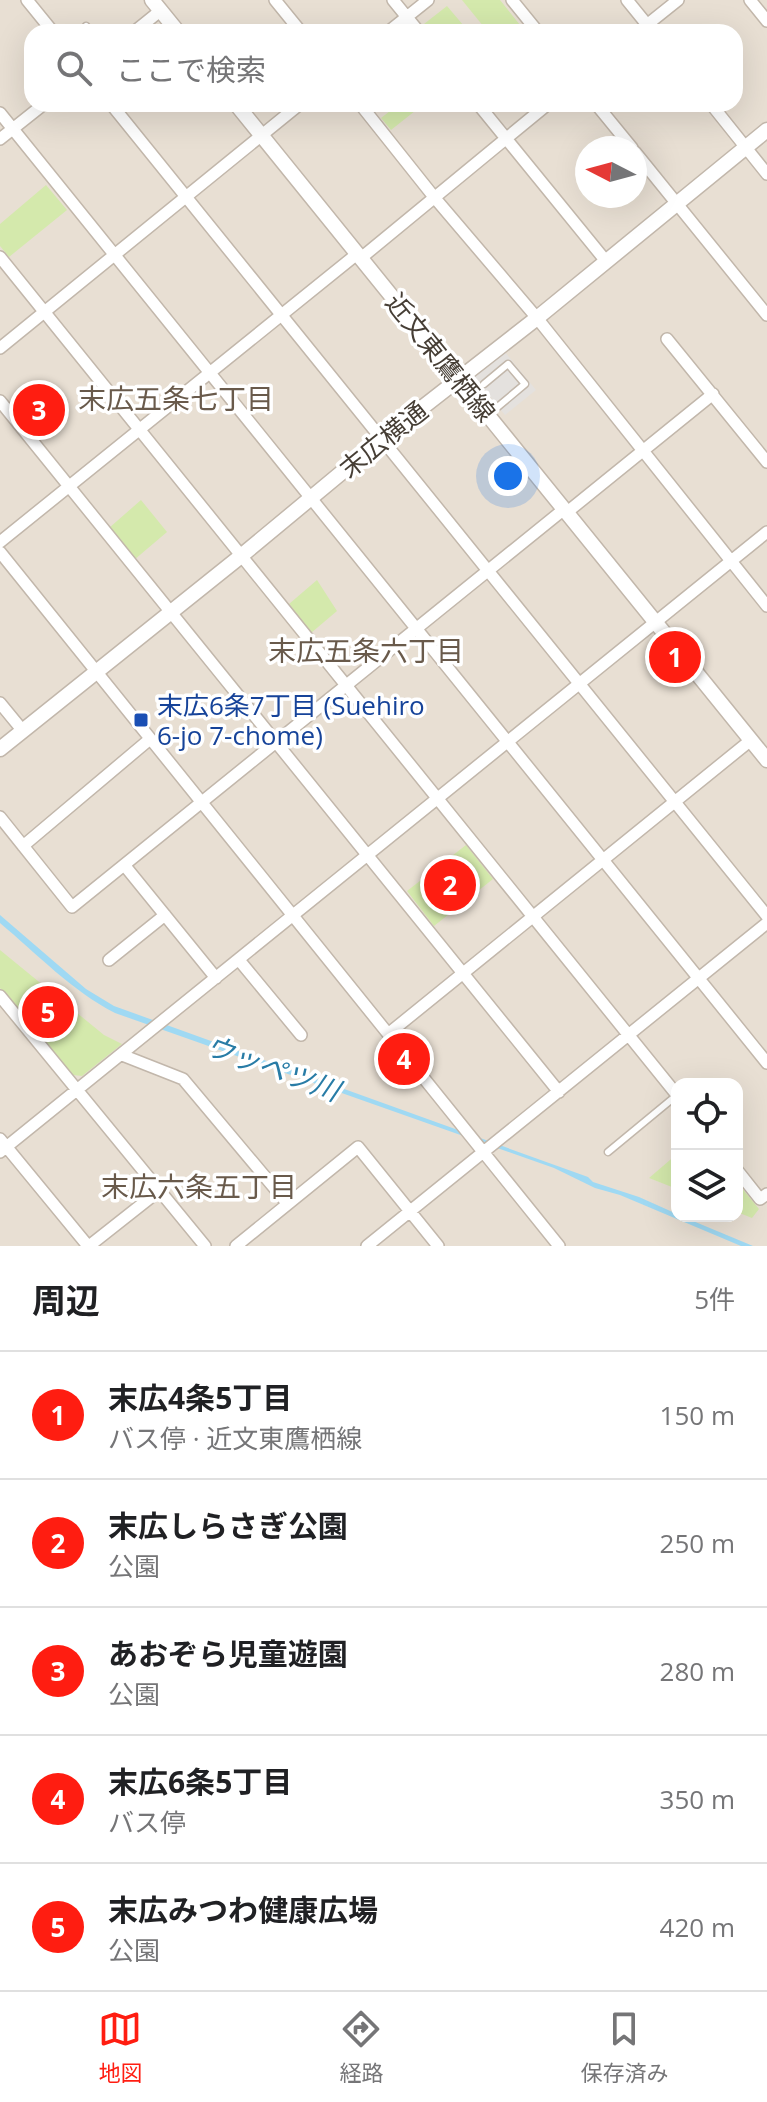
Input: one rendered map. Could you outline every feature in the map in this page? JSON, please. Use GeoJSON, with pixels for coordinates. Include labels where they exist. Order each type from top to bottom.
{"type":"FeatureCollection","features":[{"type":"Feature","properties":{"kind":"street"},"geometry":{"type":"LineString","coordinates":[[27,0],[46,24]]}},
{"type":"Feature","properties":{"kind":"street"},"geometry":{"type":"LineString","coordinates":[[275,0],[294,24]]}},
{"type":"Feature","properties":{"kind":"street"},"geometry":{"type":"LineString","coordinates":[[393,0],[413,24]]}},
{"type":"Feature","properties":{"kind":"street"},"geometry":{"type":"LineString","coordinates":[[398,24],[428,0]]}},
{"type":"Feature","properties":{"kind":"street"},"geometry":{"type":"LineString","coordinates":[[512,0],[532,24]]}},
{"type":"Feature","properties":{"kind":"street"},"geometry":{"type":"LineString","coordinates":[[627,0],[642,24]]}},
{"type":"Feature","properties":{"kind":"street"},"geometry":{"type":"LineString","coordinates":[[652,24],[678,0]]}},
{"type":"Feature","properties":{"kind":"street"},"geometry":{"type":"LineString","coordinates":[[750,0],[767,21]]}},
{"type":"Feature","properties":{"kind":"street"},"geometry":{"type":"LineString","coordinates":[[141,24],[156,5],[171,24]]}},
{"type":"Feature","properties":{"kind":"street"},"geometry":{"type":"LineString","coordinates":[[0,139],[34,112]]}},
{"type":"Feature","properties":{"kind":"street"},"geometry":{"type":"LineString","coordinates":[[118,112],[767,916]]}},
{"type":"Feature","properties":{"kind":"street","name":"近文東鷹栖線"},"geometry":{"type":"LineString","coordinates":[[242,112],[767,759]]}},
{"type":"Feature","properties":{"kind":"street"},"geometry":{"type":"LineString","coordinates":[[0,348],[290,112]]}},
{"type":"Feature","properties":{"kind":"street"},"geometry":{"type":"LineString","coordinates":[[366,112],[537,318],[767,606]]}},
{"type":"Feature","properties":{"kind":"street"},"geometry":{"type":"LineString","coordinates":[[485,112],[605,260]]}},
{"type":"Feature","properties":{"kind":"street"},"geometry":{"type":"LineString","coordinates":[[0,542],[538,112]]}},
{"type":"Feature","properties":{"kind":"street"},"geometry":{"type":"LineString","coordinates":[[602,112],[622,136]]}},
{"type":"Feature","properties":{"kind":"street"},"geometry":{"type":"LineString","coordinates":[[717,112],[767,174]]}},
{"type":"Feature","properties":{"kind":"street"},"geometry":{"type":"LineString","coordinates":[[0,113],[767,1063]]}},
{"type":"Feature","properties":{"kind":"street","name":"末広横通"},"geometry":{"type":"LineString","coordinates":[[0,749],[767,130]]}},
{"type":"Feature","properties":{"kind":"street"},"geometry":{"type":"LineString","coordinates":[[647,168],[767,315]]}},
{"type":"Feature","properties":{"kind":"street"},"geometry":{"type":"LineString","coordinates":[[0,257],[671,1088]]}},
{"type":"Feature","properties":{"kind":"street"},"geometry":{"type":"LineString","coordinates":[[667,339],[767,462]]}},
{"type":"Feature","properties":{"kind":"street"},"geometry":{"type":"LineString","coordinates":[[0,817],[72,907],[488,570],[713,394]]}},
{"type":"Feature","properties":{"kind":"street"},"geometry":{"type":"LineString","coordinates":[[0,401],[559,1092]]}},
{"type":"Feature","properties":{"kind":"street"},"geometry":{"type":"LineString","coordinates":[[160,1190],[88,1246],[2,1146],[122,1055],[767,532]]}},
{"type":"Feature","properties":{"kind":"street"},"geometry":{"type":"LineString","coordinates":[[0,552],[559,1246]]}},
{"type":"Feature","properties":{"kind":"street"},"geometry":{"type":"LineString","coordinates":[[0,703],[23,731]]}},
{"type":"Feature","properties":{"kind":"street"},"geometry":{"type":"LineString","coordinates":[[23,846],[150,739]]}},
{"type":"Feature","properties":{"kind":"street"},"geometry":{"type":"LineString","coordinates":[[388,1034],[751,740]]}},
{"type":"Feature","properties":{"kind":"street"},"geometry":{"type":"LineString","coordinates":[[125,866],[216,978]]}},
{"type":"Feature","properties":{"kind":"street"},"geometry":{"type":"LineString","coordinates":[[109,960],[165,915]]}},
{"type":"Feature","properties":{"kind":"street"},"geometry":{"type":"LineString","coordinates":[[367,1246],[767,923]]}},
{"type":"Feature","properties":{"kind":"street"},"geometry":{"type":"LineString","coordinates":[[239,960],[301,1035]]}},
{"type":"Feature","properties":{"kind":"street"},"geometry":{"type":"LineString","coordinates":[[0,996],[205,1246]]}},
{"type":"Feature","properties":{"kind":"street"},"geometry":{"type":"LineString","coordinates":[[122,1055],[183,1079],[287,1203]]}},
{"type":"Feature","properties":{"kind":"street"},"geometry":{"type":"LineString","coordinates":[[236,1246],[358,1147],[438,1246]]}},
{"type":"Feature","properties":{"kind":"street"},"geometry":{"type":"LineString","coordinates":[[743,1178],[760,1199],[767,1194]]}},
{"type":"Feature","properties":{"kind":"lane"},"geometry":{"type":"LineString","coordinates":[[484,384],[508,364],[525,384],[488,415]]}},
{"type":"Feature","properties":{"kind":"lane"},"geometry":{"type":"LineString","coordinates":[[608,1152],[671,1100]]}},
{"type":"Feature","properties":{"kind":"shaded area"},"geometry":{"type":"Polygon","coordinates":[[[0,0],[767,0],[767,1246],[0,1246],[0,0]]]}},
{"type":"Feature","properties":{"kind":"shaded area"},"geometry":{"type":"Polygon","coordinates":[[[505,352],[536,390],[505,415],[474,377],[505,352]]]}},
{"type":"Feature","properties":{"kind":"green space"},"geometry":{"type":"Polygon","coordinates":[[[462,0],[500,0],[519,24],[482,24],[462,0]]]}},
{"type":"Feature","properties":{"kind":"green space"},"geometry":{"type":"Polygon","coordinates":[[[447,6],[462,24],[424,24],[447,6]]]}},
{"type":"Feature","properties":{"kind":"green space"},"geometry":{"type":"Polygon","coordinates":[[[389,112],[414,112],[391,130],[381,118],[389,112]]]}},
{"type":"Feature","properties":{"kind":"green space"},"geometry":{"type":"Polygon","coordinates":[[[46,185],[67,210],[9,257],[0,246],[0,224],[46,185]]]}},
{"type":"Feature","properties":{"kind":"green space"},"geometry":{"type":"Polygon","coordinates":[[[42,386],[64,411],[35,435],[14,409],[42,386]]]}},
{"type":"Feature","properties":{"kind":"green space"},"geometry":{"type":"Polygon","coordinates":[[[141,500],[167,532],[134,560],[109,528],[141,500]]]}},
{"type":"Feature","properties":{"kind":"green space"},"geometry":{"type":"Polygon","coordinates":[[[317,580],[337,611],[311,633],[289,604],[317,580]]]}},
{"type":"Feature","properties":{"kind":"green space"},"geometry":{"type":"Polygon","coordinates":[[[466,845],[493,879],[434,926],[407,891],[466,845]]]}},
{"type":"Feature","properties":{"kind":"green space"},"geometry":{"type":"Polygon","coordinates":[[[0,950],[104,1035],[122,1044],[82,1076],[73,1075],[0,988],[0,950]]]}},
{"type":"Feature","properties":{"kind":"green space"},"geometry":{"type":"Polygon","coordinates":[[[671,1159],[671,1187],[649,1178],[671,1159]]]}},
{"type":"Feature","properties":{"kind":"green space"},"geometry":{"type":"Polygon","coordinates":[[[743,1189],[759,1209],[752,1218],[743,1214],[743,1189]]]}},
{"type":"Feature","properties":{"kind":"water","name":"ウッペツ川"},"geometry":{"type":"Polygon","coordinates":[[[0,915],[86,989],[114,1006],[588,1177],[593,1182],[671,1211],[671,1216],[595,1188],[554,1168],[115,1013],[84,994],[0,923],[0,915]]]}},
{"type":"Feature","properties":{"kind":"water"},"geometry":{"type":"Polygon","coordinates":[[[684,1222],[695,1222],[753,1246],[741,1246],[684,1222]]]}},
{"type":"Feature","properties":{"kind":"place","name":"あおぞら児童遊園"},"geometry":{"type":"Point","coordinates":[39,410]}},
{"type":"Feature","properties":{"kind":"place","name":"末広4条5丁目"},"geometry":{"type":"Point","coordinates":[675,657]}},
{"type":"Feature","properties":{"kind":"place","name":"末広6条7丁目 (Suehiro 6-jo 7-chome)"},"geometry":{"type":"Point","coordinates":[141,720]}},
{"type":"Feature","properties":{"kind":"place","name":"末広しらさぎ公園"},"geometry":{"type":"Point","coordinates":[450,885]}},
{"type":"Feature","properties":{"kind":"place","name":"末広みつわ健康広場"},"geometry":{"type":"Point","coordinates":[48,1012]}},
{"type":"Feature","properties":{"kind":"place","name":"末広6条5丁目"},"geometry":{"type":"Point","coordinates":[404,1059]}},
{"type":"Feature","properties":{"kind":"district","name":"末広五条七丁目"},"geometry":{"type":"Point","coordinates":[176,398]}},
{"type":"Feature","properties":{"kind":"district","name":"末広五条六丁目"},"geometry":{"type":"Point","coordinates":[366,650]}},
{"type":"Feature","properties":{"kind":"district","name":"末広六条五丁目"},"geometry":{"type":"Point","coordinates":[199,1186]}}]}
